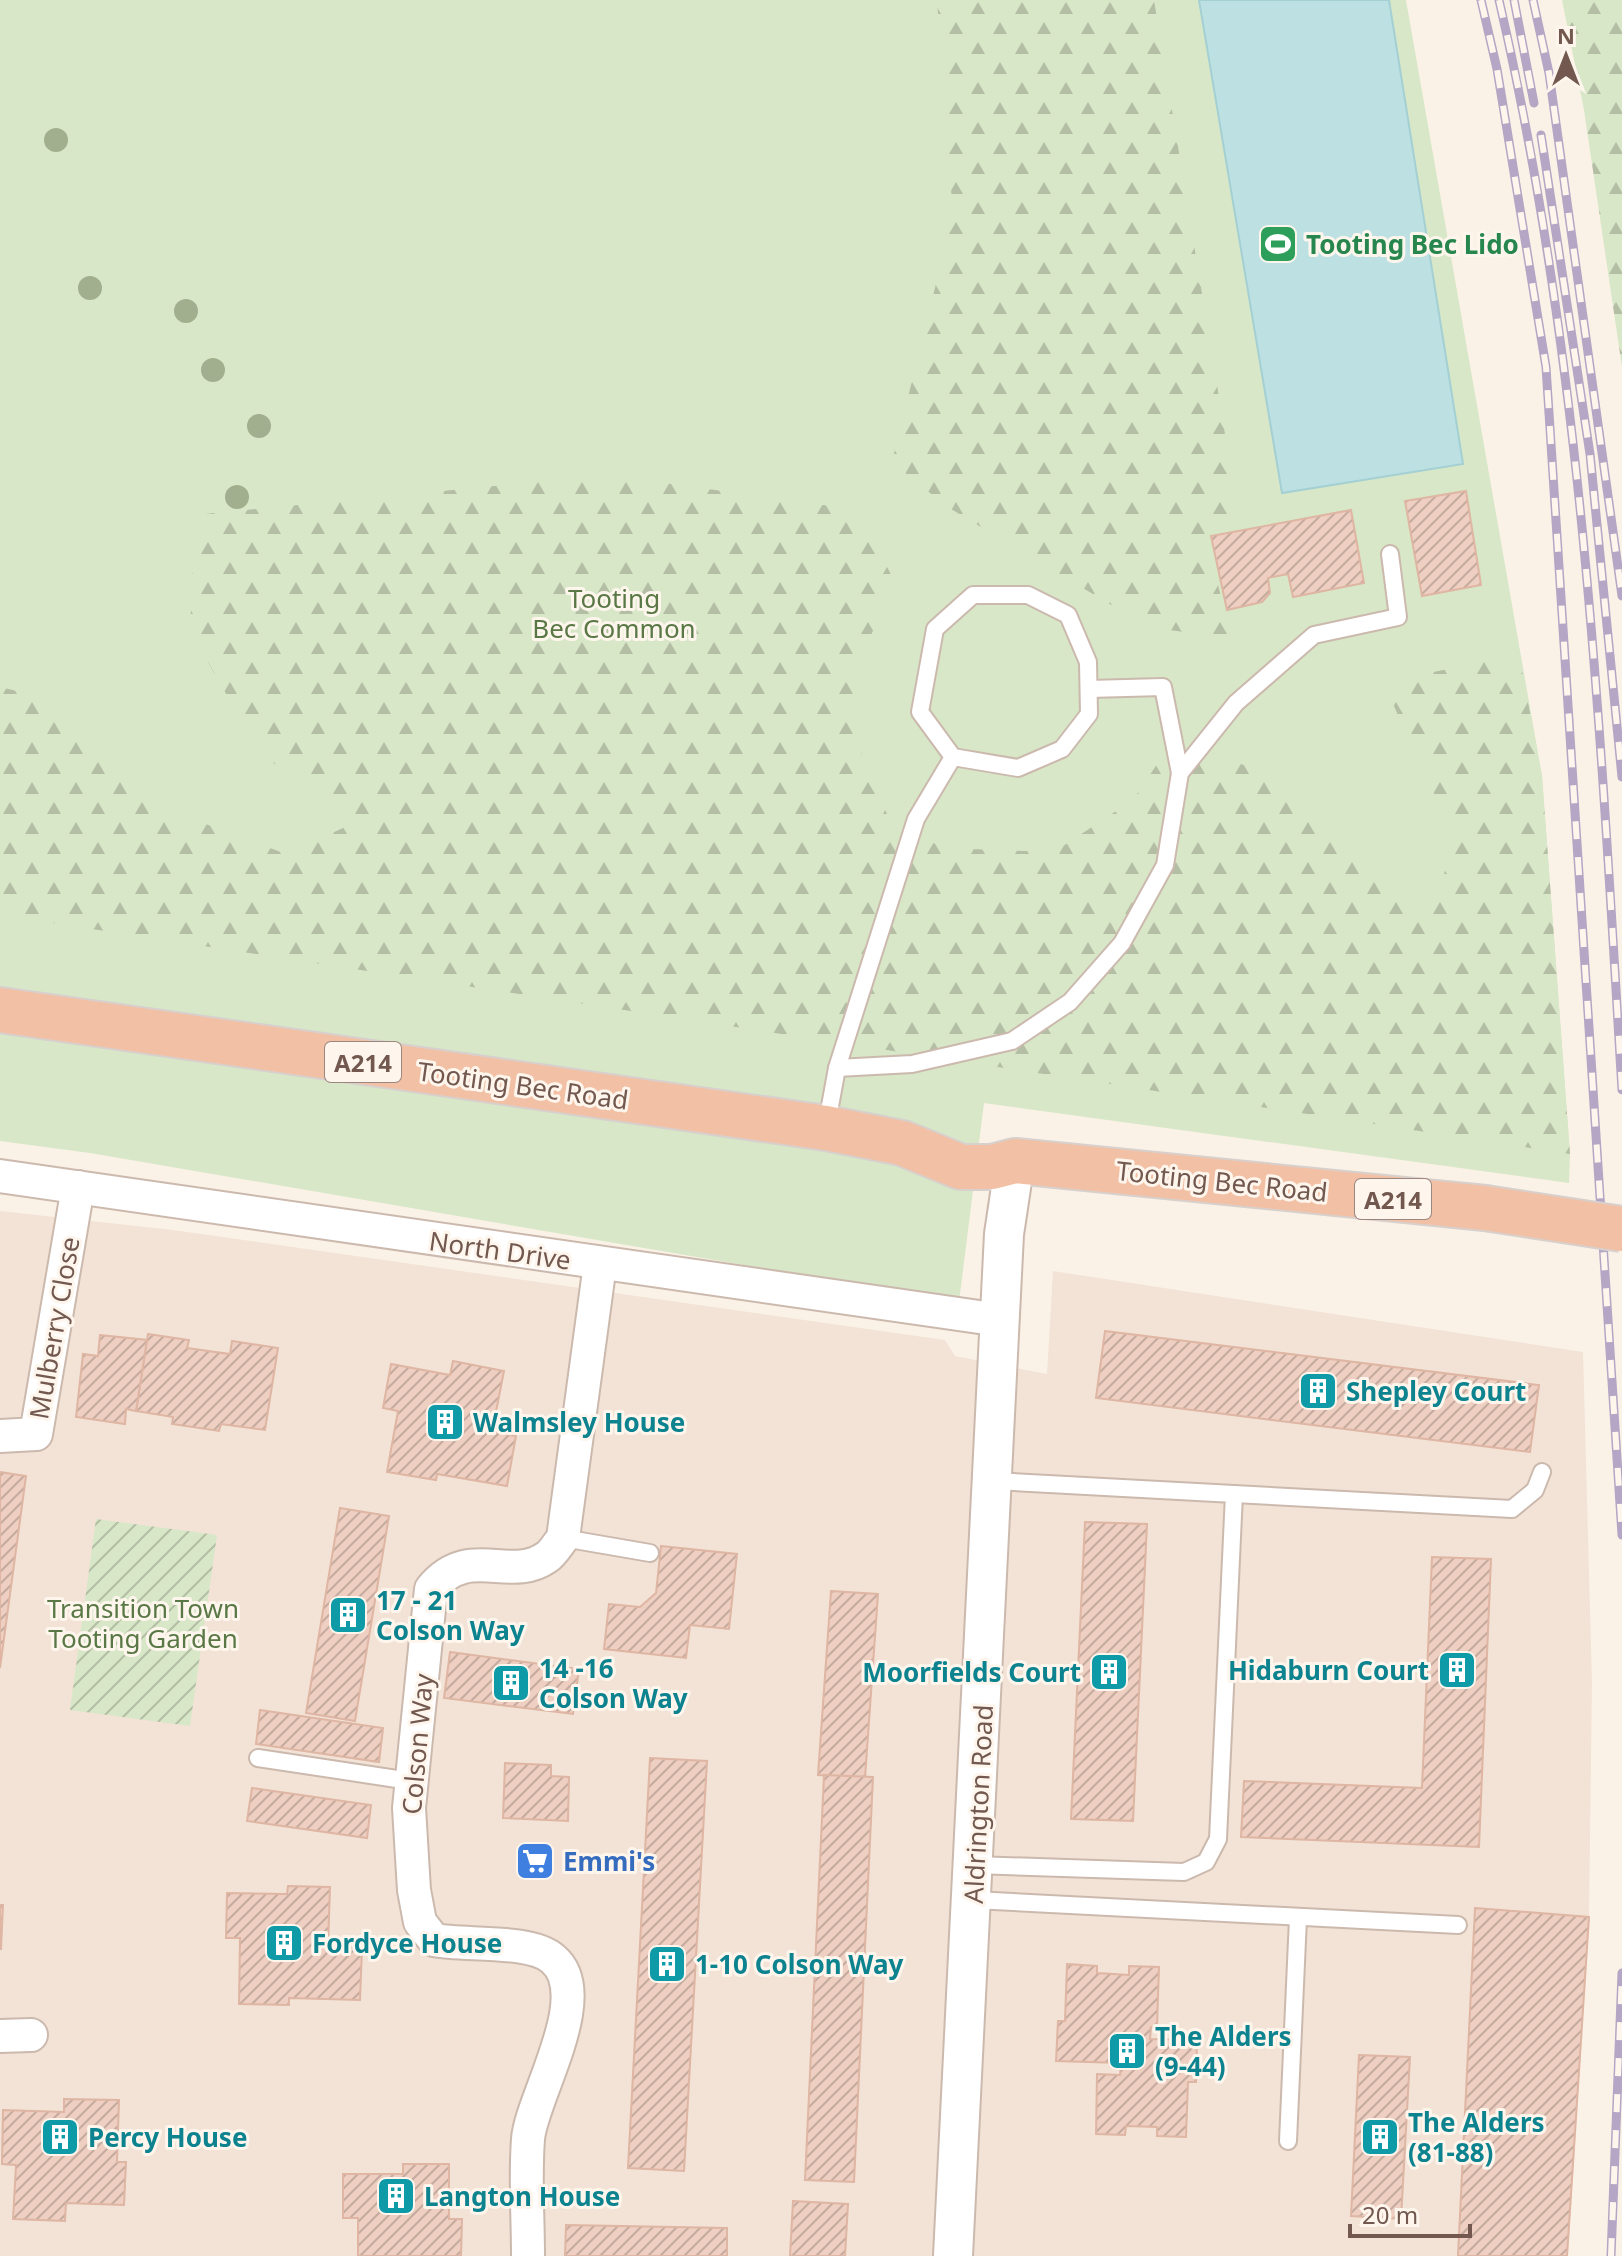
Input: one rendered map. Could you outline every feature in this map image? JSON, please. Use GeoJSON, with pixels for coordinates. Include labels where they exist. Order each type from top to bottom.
{"type":"FeatureCollection","features":[{"type":"Feature","properties":{"kind":"highway","name":"Tooting Bec Road"},"geometry":{"type":"LineString","coordinates":[[0,1010],[826,1128],[902,1143],[961,1167],[992,1167],[1014,1161],[1485,1208],[1622,1229]]}},
{"type":"Feature","properties":{"kind":"street","name":"Aldrington Road"},"geometry":{"type":"LineString","coordinates":[[953,2256],[995,1481],[1004,1234],[1014,1161]]}},
{"type":"Feature","properties":{"kind":"street","name":"North Drive"},"geometry":{"type":"LineString","coordinates":[[0,1176],[1000,1320]]}},
{"type":"Feature","properties":{"kind":"street","name":"Mulberry Close"},"geometry":{"type":"LineString","coordinates":[[0,1436],[36,1434],[78,1187]]}},
{"type":"Feature","properties":{"kind":"street"},"geometry":{"type":"LineString","coordinates":[[563,1538],[600,1264]]}},
{"type":"Feature","properties":{"kind":"street","name":"Colson Way"},"geometry":{"type":"LineString","coordinates":[[528,2256],[528,2136],[559,2049],[566,2004],[564,1978],[555,1959],[537,1950],[434,1940],[420,1922],[414,1890],[410,1781],[431,1589],[444,1573],[458,1566],[528,1565],[548,1557],[563,1538]]}},
{"type":"Feature","properties":{"kind":"lane"},"geometry":{"type":"LineString","coordinates":[[1180,773],[1236,703],[1314,635],[1398,617],[1390,554]]}},
{"type":"Feature","properties":{"kind":"lane"},"geometry":{"type":"LineString","coordinates":[[973,595],[1028,595],[1068,615],[1088,662],[1089,714],[1062,749],[1018,768],[953,757],[920,712],[935,629],[973,595]]}},
{"type":"Feature","properties":{"kind":"lane"},"geometry":{"type":"LineString","coordinates":[[837,1068],[912,1064],[1012,1041],[1070,1002],[1122,943],[1165,865],[1180,773],[1163,687],[1089,689]]}},
{"type":"Feature","properties":{"kind":"lane"},"geometry":{"type":"LineString","coordinates":[[826,1128],[837,1068],[916,819],[953,757]]}},
{"type":"Feature","properties":{"kind":"lane"},"geometry":{"type":"LineString","coordinates":[[995,1481],[1512,1509],[1535,1490],[1542,1472]]}},
{"type":"Feature","properties":{"kind":"lane"},"geometry":{"type":"LineString","coordinates":[[974,1882],[1184,1872],[1206,1862],[1218,1839],[1234,1494]]}},
{"type":"Feature","properties":{"kind":"lane"},"geometry":{"type":"LineString","coordinates":[[563,1538],[650,1553]]}},
{"type":"Feature","properties":{"kind":"lane"},"geometry":{"type":"LineString","coordinates":[[258,1758],[410,1781]]}},
{"type":"Feature","properties":{"kind":"lane"},"geometry":{"type":"LineString","coordinates":[[974,1882],[1298,1918],[1458,1925]]}},
{"type":"Feature","properties":{"kind":"lane"},"geometry":{"type":"LineString","coordinates":[[1288,2141],[1298,1918]]}},
{"type":"Feature","properties":{"kind":"shaded area"},"geometry":{"type":"Polygon","coordinates":[[[0,1211],[173,1230],[945,1340],[955,1356],[1047,1374],[1053,1271],[1583,1352],[1592,1682],[1589,1917],[1568,2256],[0,2256],[0,1211]]]}},
{"type":"Feature","properties":{"kind":"green space","name":"Tooting Bec Common"},"geometry":{"type":"Polygon","coordinates":[[[0,0],[1406,0],[1542,776],[1570,1154],[1569,1183],[984,1103],[959,1302],[90,1153],[0,1141],[0,0]]]}},
{"type":"Feature","properties":{"kind":"green space"},"geometry":{"type":"Polygon","coordinates":[[[937,0],[1154,0],[1239,520],[1205,531],[1221,597],[1247,630],[1227,638],[1148,627],[946,506],[892,462],[953,215],[937,0]]]}},
{"type":"Feature","properties":{"kind":"green space"},"geometry":{"type":"Polygon","coordinates":[[[1562,0],[1622,0],[1622,367],[1584,110],[1562,0]]]}},
{"type":"Feature","properties":{"kind":"green space"},"geometry":{"type":"Polygon","coordinates":[[[607,475],[859,510],[895,583],[853,674],[862,755],[889,819],[943,848],[1054,852],[1133,800],[1174,739],[1257,770],[1430,911],[1456,842],[1383,682],[1519,655],[1542,776],[1570,1154],[0,915],[0,687],[50,699],[168,810],[286,854],[354,823],[260,753],[190,631],[195,515],[607,475]]]}},
{"type":"Feature","properties":{"kind":"green space","name":"Transition Town Tooting Garden"},"geometry":{"type":"Polygon","coordinates":[[[96,1519],[217,1535],[190,1726],[70,1710],[96,1519]]]}},
{"type":"Feature","properties":{"kind":"water"},"geometry":{"type":"Polygon","coordinates":[[[1199,0],[1389,0],[1463,464],[1282,493],[1199,0]]]}},
{"type":"Feature","properties":{"kind":"building"},"geometry":{"type":"Polygon","coordinates":[[[1466,491],[1481,585],[1422,596],[1405,501],[1466,491]]]}},
{"type":"Feature","properties":{"kind":"building"},"geometry":{"type":"Polygon","coordinates":[[[1351,510],[1364,583],[1293,597],[1288,574],[1268,578],[1270,593],[1262,602],[1227,610],[1211,536],[1351,510]]]}},
{"type":"Feature","properties":{"kind":"building","name":"Shepley Court"},"geometry":{"type":"Polygon","coordinates":[[[1105,1331],[1539,1385],[1530,1452],[1096,1398],[1105,1331]]]}},
{"type":"Feature","properties":{"kind":"building"},"geometry":{"type":"Polygon","coordinates":[[[148,1334],[189,1340],[187,1348],[230,1354],[232,1341],[278,1348],[265,1430],[221,1424],[219,1431],[172,1424],[173,1417],[136,1411],[148,1334]]]}},
{"type":"Feature","properties":{"kind":"building"},"geometry":{"type":"Polygon","coordinates":[[[100,1335],[147,1340],[136,1411],[126,1409],[125,1424],[76,1417],[83,1354],[98,1356],[100,1335]]]}},
{"type":"Feature","properties":{"kind":"building","name":"Walmsley House"},"geometry":{"type":"Polygon","coordinates":[[[453,1361],[504,1371],[492,1432],[516,1436],[507,1486],[437,1474],[436,1480],[387,1472],[398,1411],[383,1408],[391,1364],[450,1375],[453,1361]]]}},
{"type":"Feature","properties":{"kind":"building"},"geometry":{"type":"Polygon","coordinates":[[[0,1472],[26,1476],[0,1668],[0,1472]]]}},
{"type":"Feature","properties":{"kind":"building","name":"17 - 21 Colson Way"},"geometry":{"type":"Polygon","coordinates":[[[340,1508],[389,1516],[355,1721],[306,1713],[340,1508]]]}},
{"type":"Feature","properties":{"kind":"building","name":"Moorfields Court"},"geometry":{"type":"Polygon","coordinates":[[[1085,1522],[1147,1524],[1133,1821],[1071,1819],[1085,1522]]]}},
{"type":"Feature","properties":{"kind":"building"},"geometry":{"type":"Polygon","coordinates":[[[661,1546],[737,1554],[729,1629],[690,1625],[686,1658],[604,1649],[609,1604],[640,1607],[656,1593],[661,1546]]]}},
{"type":"Feature","properties":{"kind":"building","name":"Hidaburn Court"},"geometry":{"type":"Polygon","coordinates":[[[1432,1557],[1491,1559],[1479,1847],[1241,1837],[1244,1781],[1422,1788],[1432,1557]]]}},
{"type":"Feature","properties":{"kind":"building"},"geometry":{"type":"Polygon","coordinates":[[[831,1591],[878,1594],[865,1778],[818,1775],[831,1591]]]}},
{"type":"Feature","properties":{"kind":"building","name":"14 -16 Colson Way"},"geometry":{"type":"Polygon","coordinates":[[[450,1652],[579,1669],[573,1714],[444,1698],[450,1652]]]}},
{"type":"Feature","properties":{"kind":"building"},"geometry":{"type":"Polygon","coordinates":[[[260,1710],[383,1728],[379,1762],[256,1744],[260,1710]]]}},
{"type":"Feature","properties":{"kind":"building","name":"1-10 Colson Way"},"geometry":{"type":"Polygon","coordinates":[[[650,1758],[707,1761],[684,2171],[628,2168],[650,1758]]]}},
{"type":"Feature","properties":{"kind":"building"},"geometry":{"type":"Polygon","coordinates":[[[505,1763],[551,1765],[551,1776],[569,1777],[568,1821],[503,1818],[505,1763]]]}},
{"type":"Feature","properties":{"kind":"building"},"geometry":{"type":"Polygon","coordinates":[[[824,1775],[873,1777],[854,2182],[805,2180],[824,1775]]]}},
{"type":"Feature","properties":{"kind":"building"},"geometry":{"type":"Polygon","coordinates":[[[252,1788],[371,1805],[367,1838],[247,1821],[252,1788]]]}},
{"type":"Feature","properties":{"kind":"building","name":"Fordyce House"},"geometry":{"type":"Polygon","coordinates":[[[288,1886],[330,1887],[328,1947],[362,1948],[360,2000],[289,1998],[289,2005],[239,2004],[240,1938],[226,1938],[227,1893],[287,1894],[288,1886]]]}},
{"type":"Feature","properties":{"kind":"building"},"geometry":{"type":"Polygon","coordinates":[[[0,1905],[3,1905],[1,1949],[0,1949],[0,1905]]]}},
{"type":"Feature","properties":{"kind":"building"},"geometry":{"type":"Polygon","coordinates":[[[1475,1908],[1589,1917],[1567,2256],[1458,2256],[1475,1908]]]}},
{"type":"Feature","properties":{"kind":"building","name":"The Alders (9-44)"},"geometry":{"type":"Polygon","coordinates":[[[1067,1964],[1097,1966],[1097,1973],[1129,1975],[1129,1966],[1159,1967],[1157,2027],[1151,2027],[1150,2039],[1197,2040],[1196,2082],[1188,2082],[1186,2137],[1157,2136],[1157,2127],[1126,2126],[1125,2135],[1096,2134],[1097,2074],[1120,2075],[1121,2063],[1056,2061],[1058,2021],[1065,2021],[1067,1964]]]}},
{"type":"Feature","properties":{"kind":"building","name":"The Alders (81-88)"},"geometry":{"type":"Polygon","coordinates":[[[1359,2055],[1410,2057],[1401,2219],[1351,2216],[1359,2055]]]}},
{"type":"Feature","properties":{"kind":"building","name":"Percy House"},"geometry":{"type":"Polygon","coordinates":[[[64,2099],[119,2100],[117,2162],[126,2162],[124,2205],[66,2203],[65,2221],[13,2219],[16,2165],[2,2164],[3,2110],[64,2112],[64,2099]]]}},
{"type":"Feature","properties":{"kind":"building","name":"Langton House"},"geometry":{"type":"Polygon","coordinates":[[[403,2164],[449,2164],[449,2219],[462,2219],[461,2256],[358,2256],[358,2218],[343,2218],[343,2174],[403,2174],[403,2164]]]}},
{"type":"Feature","properties":{"kind":"building"},"geometry":{"type":"Polygon","coordinates":[[[793,2201],[848,2204],[845,2256],[790,2256],[793,2201]]]}},
{"type":"Feature","properties":{"kind":"building"},"geometry":{"type":"Polygon","coordinates":[[[566,2225],[727,2228],[727,2256],[565,2256],[566,2225]]]}},
{"type":"Feature","properties":{"kind":"railway"},"geometry":{"type":"LineString","coordinates":[[1481,0],[1497,69],[1546,367],[1622,1535]]}},
{"type":"Feature","properties":{"kind":"railway"},"geometry":{"type":"LineString","coordinates":[[1499,0],[1527,134],[1569,405],[1595,678],[1622,1090]]}},
{"type":"Feature","properties":{"kind":"railway"},"geometry":{"type":"LineString","coordinates":[[1514,0],[1534,103]]}},
{"type":"Feature","properties":{"kind":"railway"},"geometry":{"type":"LineString","coordinates":[[1533,0],[1549,73],[1622,596]]}},
{"type":"Feature","properties":{"kind":"railway"},"geometry":{"type":"LineString","coordinates":[[1541,135],[1590,454],[1622,777]]}},
{"type":"Feature","properties":{"kind":"railway"},"geometry":{"type":"LineString","coordinates":[[1611,2256],[1622,1973]]}},
{"type":"Feature","properties":{"kind":"place","name":"Tooting Bec Lido"},"geometry":{"type":"Point","coordinates":[1278,244]}},
{"type":"Feature","properties":{"kind":"place","name":"Shepley Court"},"geometry":{"type":"Point","coordinates":[1318,1391]}},
{"type":"Feature","properties":{"kind":"place","name":"Walmsley House"},"geometry":{"type":"Point","coordinates":[445,1422]}},
{"type":"Feature","properties":{"kind":"place","name":"17 - 21 Colson Way"},"geometry":{"type":"Point","coordinates":[348,1615]}},
{"type":"Feature","properties":{"kind":"place","name":"Hidaburn Court"},"geometry":{"type":"Point","coordinates":[1457,1670]}},
{"type":"Feature","properties":{"kind":"place","name":"Moorfields Court"},"geometry":{"type":"Point","coordinates":[1109,1672]}},
{"type":"Feature","properties":{"kind":"place","name":"14 -16 Colson Way"},"geometry":{"type":"Point","coordinates":[511,1683]}},
{"type":"Feature","properties":{"kind":"place","name":"Emmi's"},"geometry":{"type":"Point","coordinates":[535,1861]}},
{"type":"Feature","properties":{"kind":"place","name":"Fordyce House"},"geometry":{"type":"Point","coordinates":[284,1943]}},
{"type":"Feature","properties":{"kind":"place","name":"1-10 Colson Way"},"geometry":{"type":"Point","coordinates":[667,1964]}},
{"type":"Feature","properties":{"kind":"place","name":"The Alders (9-44)"},"geometry":{"type":"Point","coordinates":[1127,2051]}},
{"type":"Feature","properties":{"kind":"place","name":"Percy House"},"geometry":{"type":"Point","coordinates":[60,2137]}},
{"type":"Feature","properties":{"kind":"place","name":"The Alders (81-88)"},"geometry":{"type":"Point","coordinates":[1380,2137]}},
{"type":"Feature","properties":{"kind":"place","name":"Langton House"},"geometry":{"type":"Point","coordinates":[396,2196]}}]}
